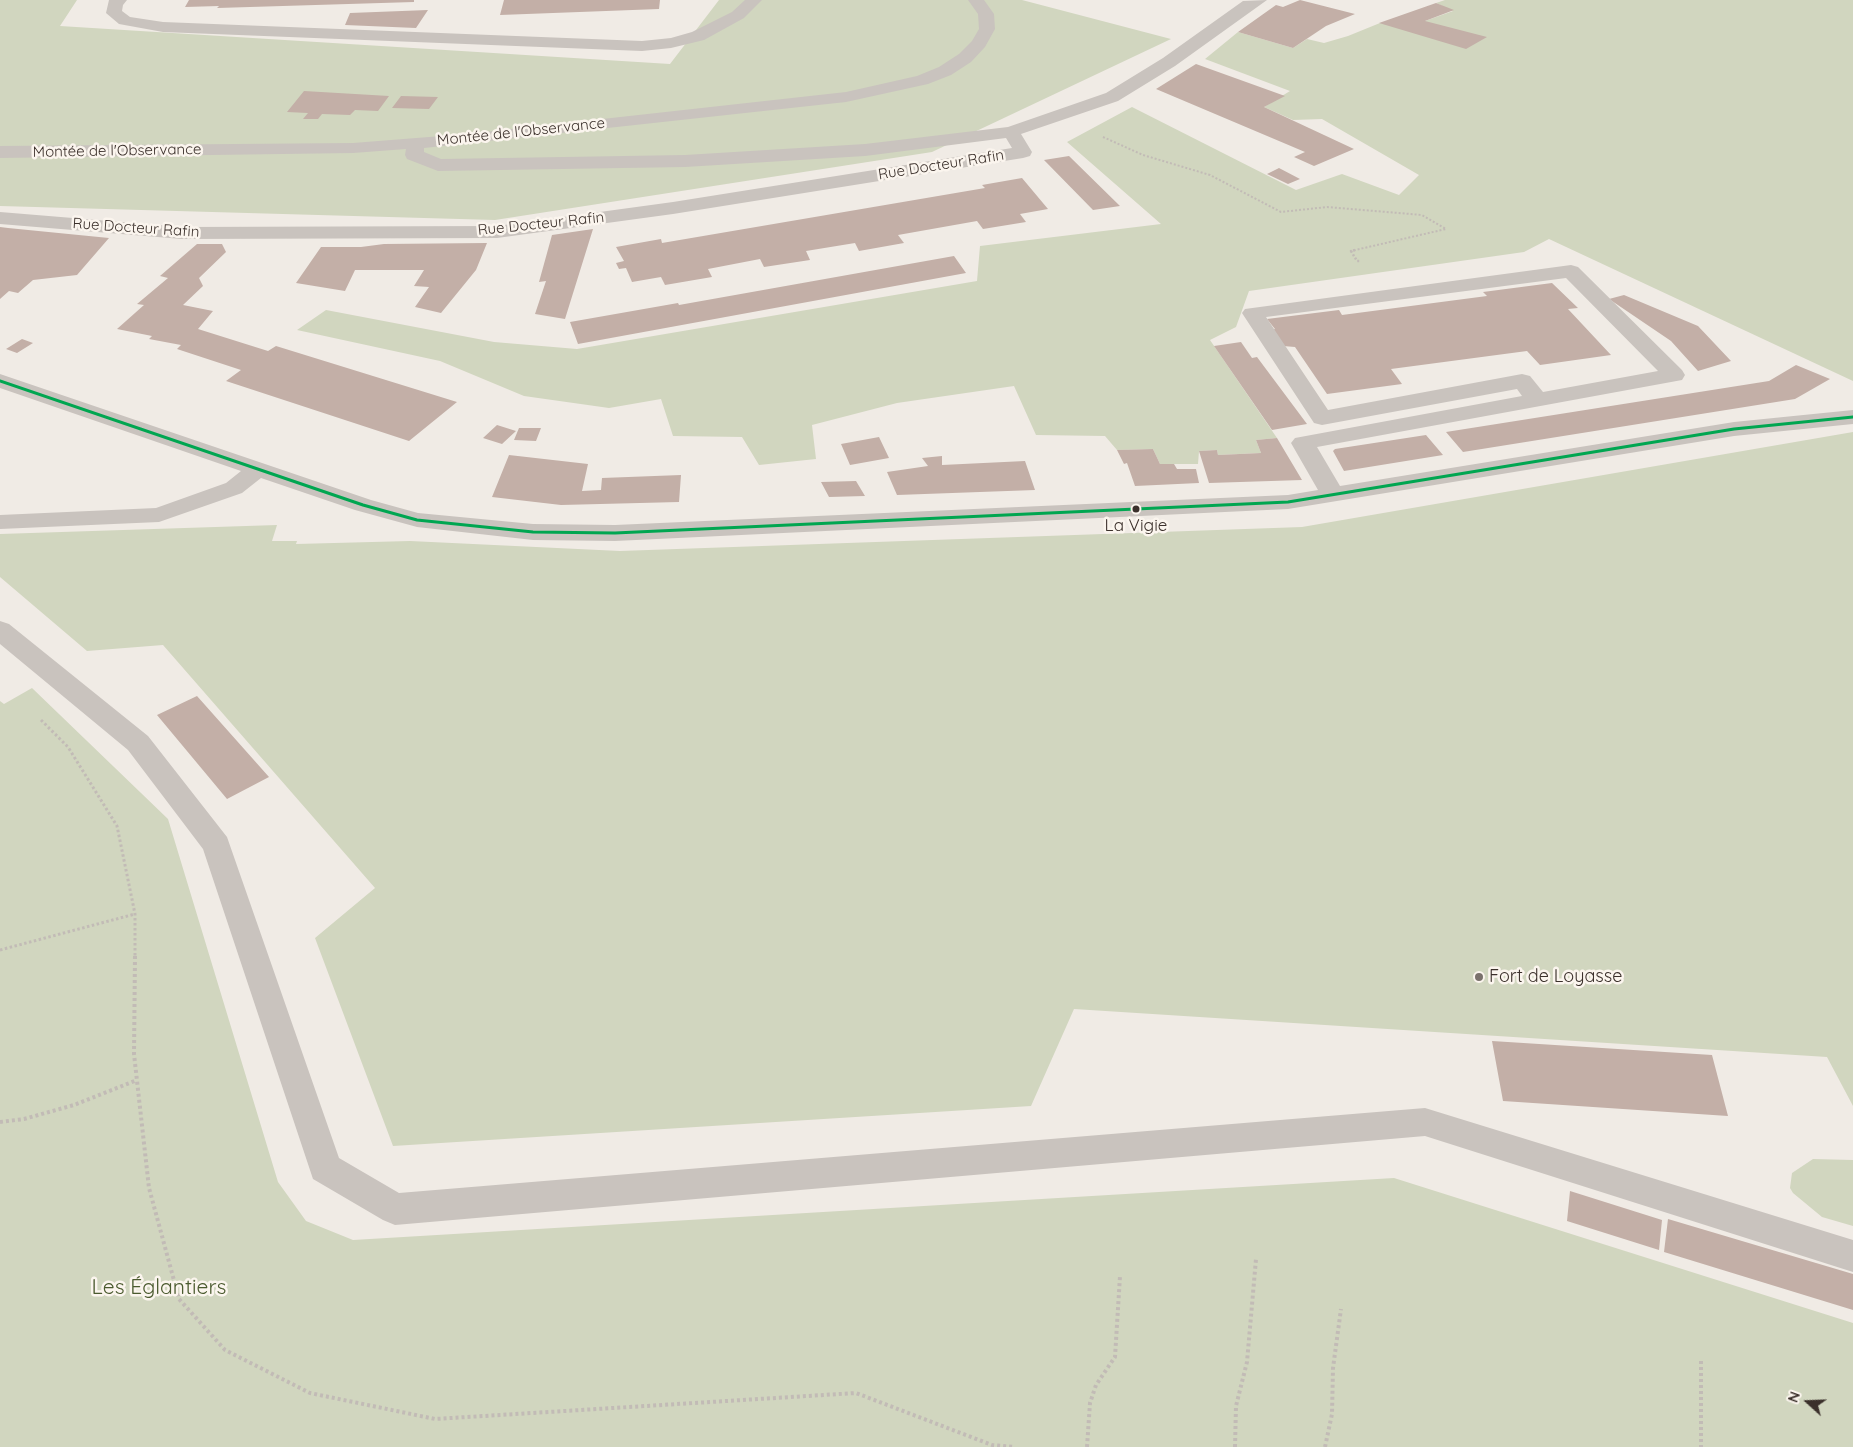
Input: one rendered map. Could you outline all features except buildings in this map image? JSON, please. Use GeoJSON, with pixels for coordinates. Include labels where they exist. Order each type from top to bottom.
{"type":"FeatureCollection","features":[{"type":"Feature","properties":{"kind":"street"},"geometry":{"type":"LineString","coordinates":[[119,0],[115,3],[114,13],[125,21],[163,27],[642,46],[671,43],[698,36],[738,16],[754,0]]}},
{"type":"Feature","properties":{"kind":"street","name":"Montée de l'Observance"},"geometry":{"type":"LineString","coordinates":[[0,152],[353,148],[467,139],[827,99],[896,88],[944,71],[965,58],[979,43],[987,29],[986,14],[976,0]]}},
{"type":"Feature","properties":{"kind":"street","name":"Rue Docteur Rafin"},"geometry":{"type":"LineString","coordinates":[[416,142],[414,155],[438,165],[467,165],[685,161],[865,150],[1011,132],[1112,97],[1169,62],[1249,4],[1259,0]]}},
{"type":"Feature","properties":{"kind":"street","name":"Rue Docteur Rafin"},"geometry":{"type":"LineString","coordinates":[[0,218],[182,232],[497,232],[673,208],[1023,152],[1011,132]]}},
{"type":"Feature","properties":{"kind":"street"},"geometry":{"type":"LineString","coordinates":[[1333,495],[1303,443],[1674,375],[1571,271],[1252,313],[1322,418],[1522,381],[1537,400]]}},
{"type":"Feature","properties":{"kind":"street"},"geometry":{"type":"LineString","coordinates":[[0,381],[363,505],[417,520],[533,532],[615,533],[1288,502],[1734,429],[1853,418]]}},
{"type":"Feature","properties":{"kind":"street"},"geometry":{"type":"LineString","coordinates":[[0,522],[159,515],[234,488],[257,470]]}},
{"type":"Feature","properties":{"kind":"street"},"geometry":{"type":"LineString","coordinates":[[0,630],[138,743],[217,846],[325,1168],[395,1209],[1425,1122],[1853,1256]]}},
{"type":"Feature","properties":{"kind":"path"},"geometry":{"type":"LineString","coordinates":[[1060,116],[1143,156],[1210,175],[1282,212],[1327,207],[1422,216],[1446,229],[1351,251],[1357,261],[1367,260]]}},
{"type":"Feature","properties":{"kind":"path"},"geometry":{"type":"LineString","coordinates":[[0,950],[134,914]]}},
{"type":"Feature","properties":{"kind":"path"},"geometry":{"type":"LineString","coordinates":[[0,1122],[24,1119],[74,1105],[137,1080]]}},
{"type":"Feature","properties":{"kind":"path"},"geometry":{"type":"LineString","coordinates":[[1236,1447],[1236,1406],[1247,1362],[1256,1259]]}},
{"type":"Feature","properties":{"kind":"path"},"geometry":{"type":"LineString","coordinates":[[1087,1447],[1090,1403],[1096,1385],[1115,1357],[1120,1276]]}},
{"type":"Feature","properties":{"kind":"path"},"geometry":{"type":"LineString","coordinates":[[1325,1447],[1332,1414],[1333,1368],[1341,1309]]}},
{"type":"Feature","properties":{"kind":"path"},"geometry":{"type":"LineString","coordinates":[[1701,1361],[1701,1447]]}},
{"type":"Feature","properties":{"kind":"green space"},"geometry":{"type":"Polygon","coordinates":[[[0,0],[77,0],[60,26],[670,64],[719,0],[1022,0],[1171,39],[932,152],[495,220],[0,206],[0,0]]]}},
{"type":"Feature","properties":{"kind":"green space"},"geometry":{"type":"Polygon","coordinates":[[[1445,0],[1853,0],[1853,381],[1549,239],[1524,252],[1249,291],[1236,327],[1210,340],[1277,438],[1256,440],[1261,453],[1218,455],[1217,450],[1199,451],[1198,464],[1160,464],[1153,449],[1117,450],[1105,436],[1036,435],[1014,386],[897,403],[812,425],[816,459],[759,465],[742,437],[673,436],[661,399],[609,408],[524,396],[440,361],[297,330],[326,310],[494,342],[577,349],[977,281],[980,246],[1161,224],[1067,142],[1132,107],[1296,190],[1342,174],[1399,195],[1419,175],[1322,119],[1293,120],[1264,107],[1290,91],[1205,59],[1238,32],[1293,48],[1307,39],[1324,43],[1380,23],[1425,21],[1453,11],[1436,3],[1445,0]]]}},
{"type":"Feature","properties":{"kind":"green space"},"geometry":{"type":"Polygon","coordinates":[[[1853,432],[1853,1106],[1827,1057],[1074,1009],[1031,1106],[393,1146],[315,938],[375,888],[163,645],[87,651],[0,577],[0,534],[277,525],[272,541],[297,541],[296,544],[410,541],[620,551],[1302,527],[1853,432]]]}},
{"type":"Feature","properties":{"kind":"green space","name":"Les Églantiers"},"geometry":{"type":"Polygon","coordinates":[[[32,688],[168,819],[278,1182],[306,1221],[353,1240],[1394,1178],[1853,1323],[1853,1447],[0,1447],[0,701],[4,704],[32,688]]]}},
{"type":"Feature","properties":{"kind":"green space"},"geometry":{"type":"Polygon","coordinates":[[[1813,1159],[1853,1160],[1853,1226],[1822,1217],[1793,1193],[1790,1188],[1792,1173],[1813,1159]]]}},
{"type":"Feature","properties":{"kind":"transit line"},"geometry":{"type":"LineString","coordinates":[[0,381],[363,505],[417,520],[533,532],[615,533],[1288,502],[1734,429],[1853,417]]}},
{"type":"Feature","properties":{"kind":"place","name":"La Vigie"},"geometry":{"type":"Point","coordinates":[1136,509]}},
{"type":"Feature","properties":{"kind":"place","name":"Fort de Loyasse"},"geometry":{"type":"Point","coordinates":[1479,977]}}]}
